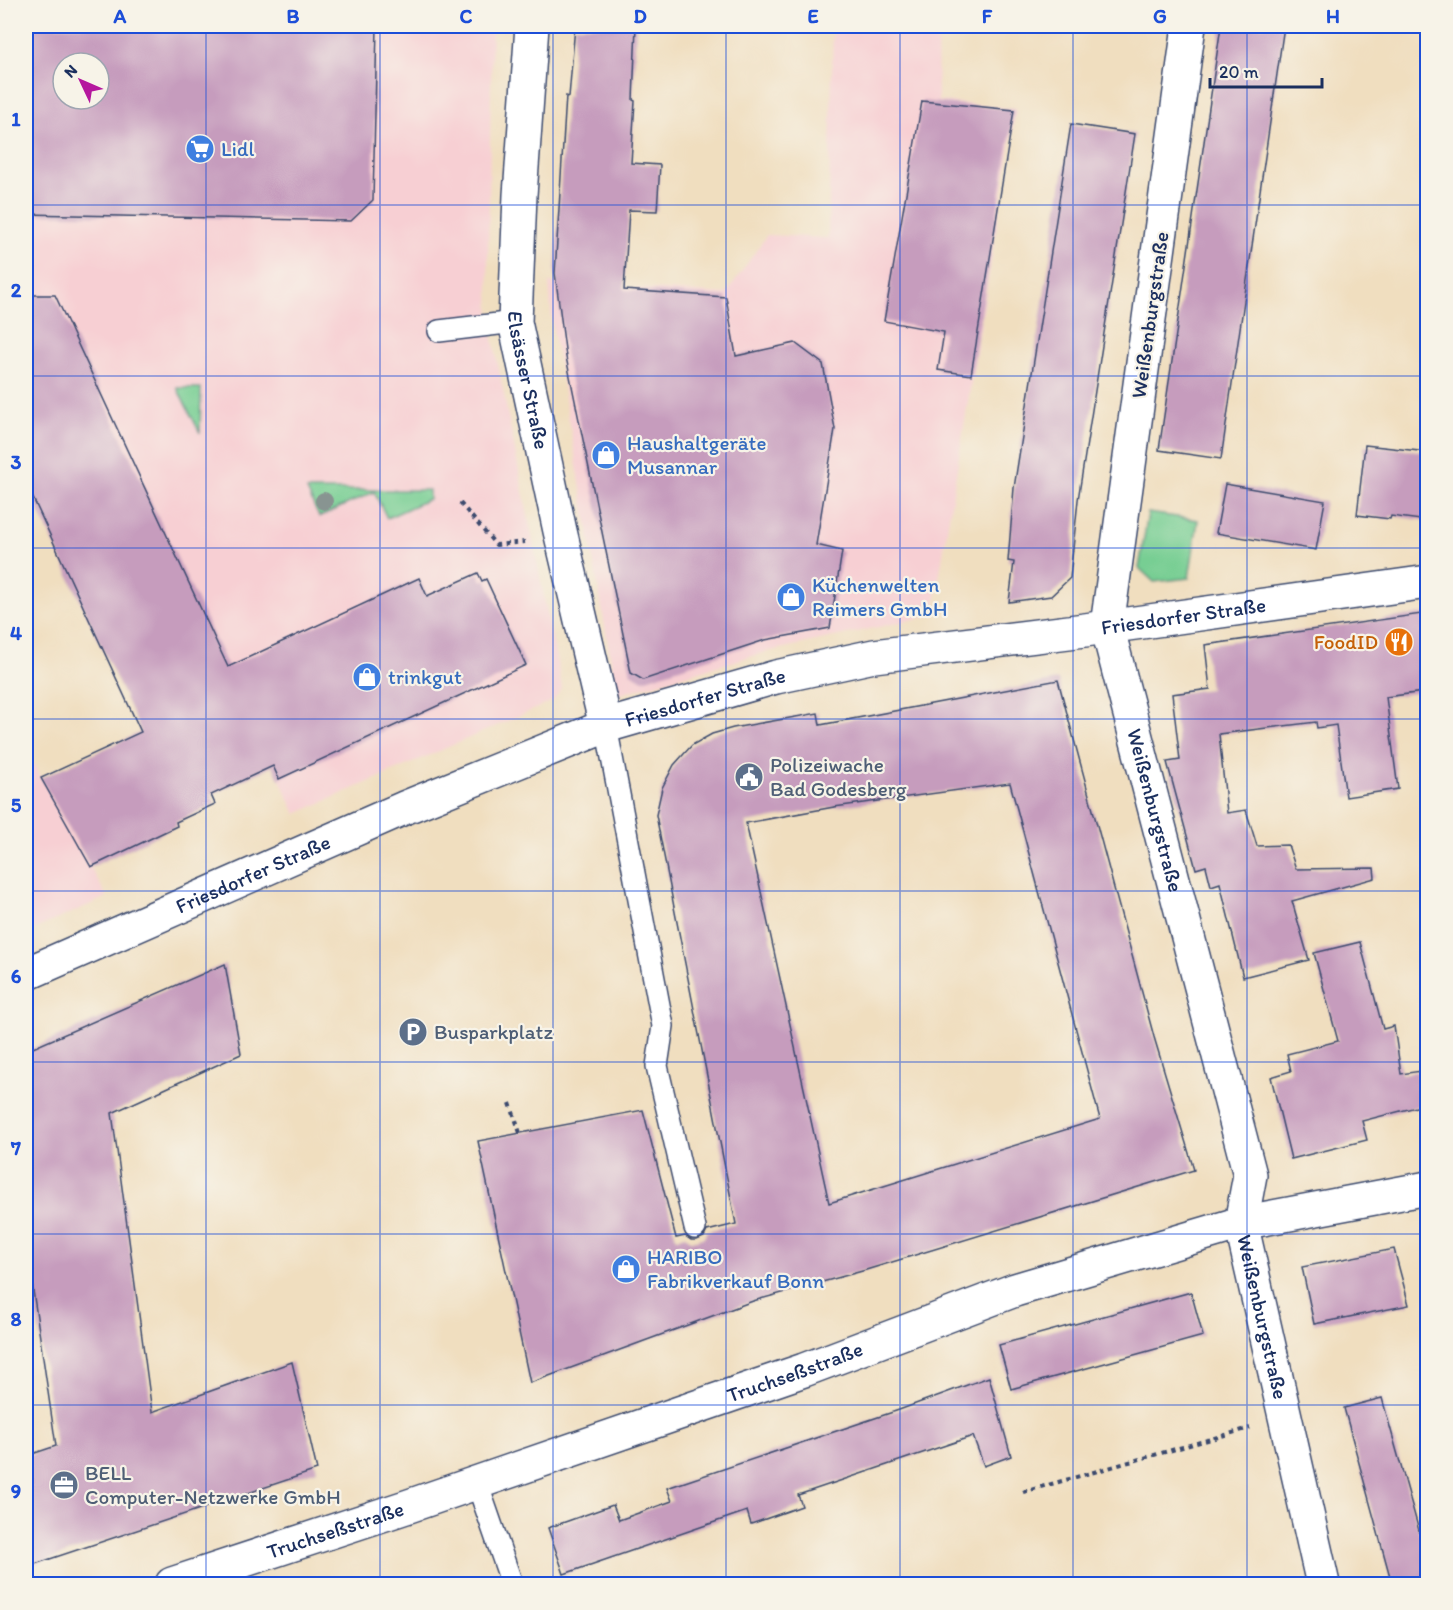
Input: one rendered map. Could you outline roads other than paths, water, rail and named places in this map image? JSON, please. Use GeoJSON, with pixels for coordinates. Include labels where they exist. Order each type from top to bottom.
{"type":"FeatureCollection","features":[{"type":"Feature","properties":{"kind":"street","name":"Elsässer Straße"},"geometry":{"type":"LineString","coordinates":[[532,26],[520,195],[515,322],[606,726]]}},
{"type":"Feature","properties":{"kind":"street","name":"Weißenburgstraße"},"geometry":{"type":"LineString","coordinates":[[1189,26],[1107,626],[1250,1175],[1241,1223],[1323,1584]]}},
{"type":"Feature","properties":{"kind":"street","name":"Friesdorfer Straße"},"geometry":{"type":"LineString","coordinates":[[26,974],[404,808],[606,726],[776,677],[874,656],[1428,582]]}},
{"type":"Feature","properties":{"kind":"street","name":"Truchseßstraße"},"geometry":{"type":"LineString","coordinates":[[172,1584],[804,1370],[1015,1290],[1241,1223],[1428,1188]]}},
{"type":"Feature","properties":{"kind":"lane"},"geometry":{"type":"LineString","coordinates":[[439,331],[515,322]]}},
{"type":"Feature","properties":{"kind":"lane"},"geometry":{"type":"LineString","coordinates":[[606,726],[663,1026],[657,1066],[695,1228]]}},
{"type":"Feature","properties":{"kind":"lane"},"geometry":{"type":"LineString","coordinates":[[477,1482],[512,1584]]}},
{"type":"Feature","properties":{"kind":"place","name":"Lidl"},"geometry":{"type":"Point","coordinates":[200,149]}},
{"type":"Feature","properties":{"kind":"place","name":"Haushaltgeräte Musannar"},"geometry":{"type":"Point","coordinates":[606,455]}},
{"type":"Feature","properties":{"kind":"place","name":"Küchenwelten Reimers GmbH"},"geometry":{"type":"Point","coordinates":[791,597]}},
{"type":"Feature","properties":{"kind":"place","name":"FoodID"},"geometry":{"type":"Point","coordinates":[1399,642]}},
{"type":"Feature","properties":{"kind":"place","name":"trinkgut"},"geometry":{"type":"Point","coordinates":[367,677]}},
{"type":"Feature","properties":{"kind":"place","name":"Polizeiwache Bad Godesberg"},"geometry":{"type":"Point","coordinates":[749,777]}},
{"type":"Feature","properties":{"kind":"place","name":"Busparkplatz"},"geometry":{"type":"Point","coordinates":[413,1032]}},
{"type":"Feature","properties":{"kind":"place","name":"HARIBO Fabrikverkauf Bonn"},"geometry":{"type":"Point","coordinates":[626,1269]}},
{"type":"Feature","properties":{"kind":"place","name":"BELL Computer-Netzwerke GmbH"},"geometry":{"type":"Point","coordinates":[64,1485]}}]}
